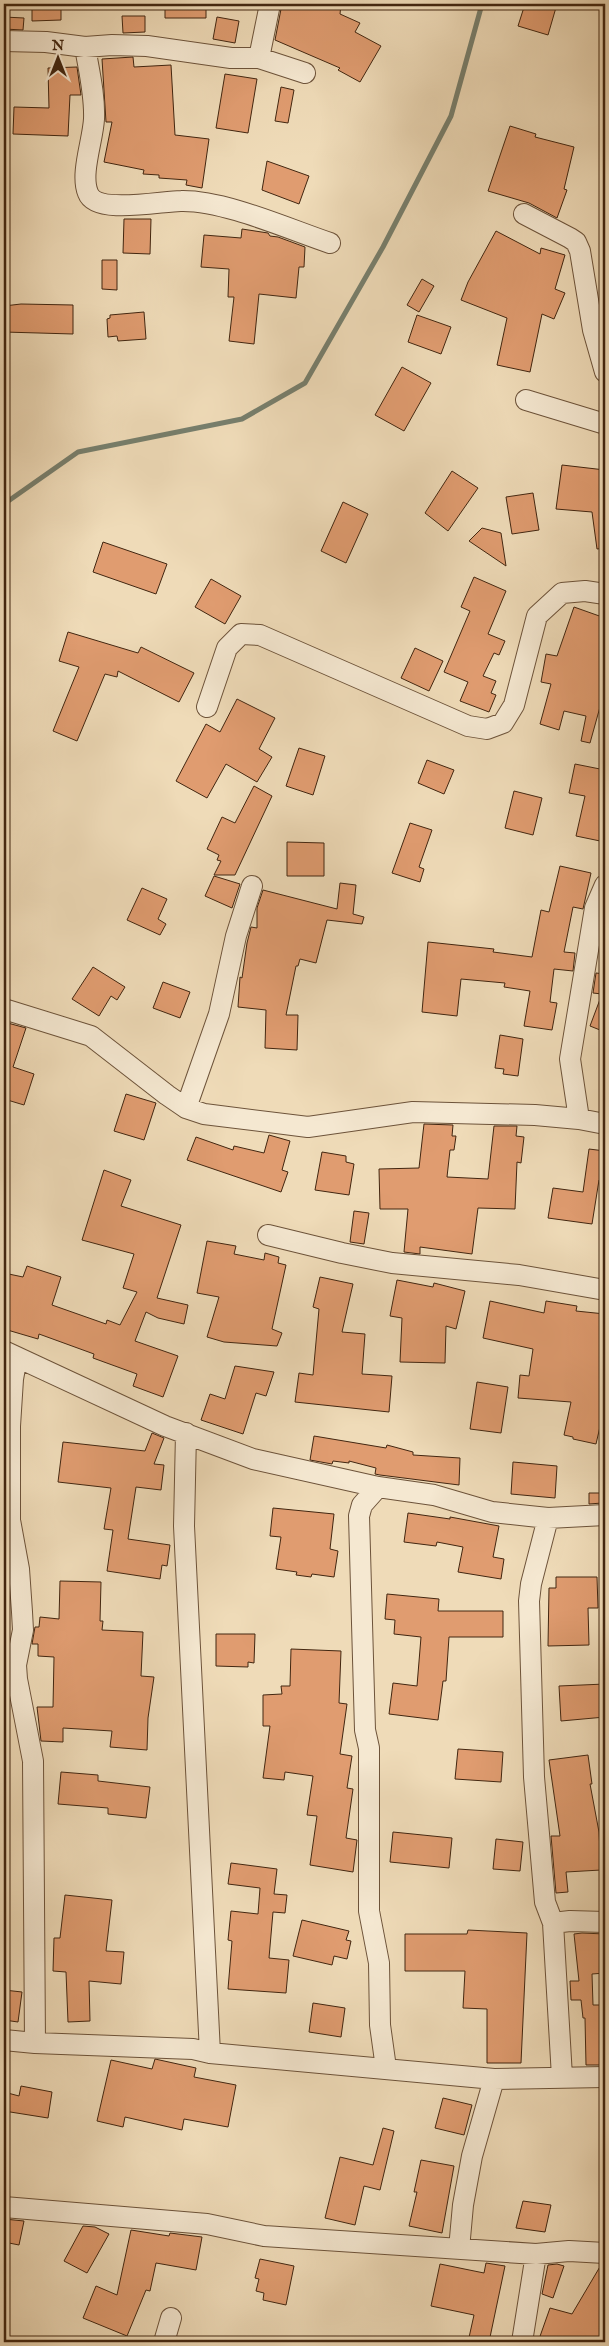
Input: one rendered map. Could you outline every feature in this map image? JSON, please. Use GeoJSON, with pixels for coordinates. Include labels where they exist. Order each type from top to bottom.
{"type":"FeatureCollection","features":[{"type":"Feature","properties":{"kind":"street"},"geometry":{"type":"LineString","coordinates":[[259,58],[270,4]]}},
{"type":"Feature","properties":{"kind":"street"},"geometry":{"type":"LineString","coordinates":[[4,41],[46,42],[85,48],[112,45],[147,46],[231,58],[259,58],[305,73]]}},
{"type":"Feature","properties":{"kind":"street"},"geometry":{"type":"LineString","coordinates":[[85,48],[94,99],[94,120],[85,181],[88,195],[96,203],[108,206],[183,201],[230,208],[330,243]]}},
{"type":"Feature","properties":{"kind":"street"},"geometry":{"type":"LineString","coordinates":[[524,214],[576,242],[580,251],[593,330],[605,372]]}},
{"type":"Feature","properties":{"kind":"street"},"geometry":{"type":"LineString","coordinates":[[526,400],[605,424]]}},
{"type":"Feature","properties":{"kind":"street"},"geometry":{"type":"LineString","coordinates":[[207,707],[228,648],[241,634],[260,635],[468,726],[487,729],[503,723],[514,705],[537,616],[562,593],[585,591],[605,594]]}},
{"type":"Feature","properties":{"kind":"street"},"geometry":{"type":"LineString","coordinates":[[579,1119],[570,1059],[594,916],[605,885]]}},
{"type":"Feature","properties":{"kind":"street"},"geometry":{"type":"LineString","coordinates":[[186,1108],[217,1023],[236,936],[252,886]]}},
{"type":"Feature","properties":{"kind":"street"},"geometry":{"type":"LineString","coordinates":[[4,1008],[91,1036],[186,1108],[204,1114],[308,1128],[413,1112],[535,1115],[579,1119],[605,1124]]}},
{"type":"Feature","properties":{"kind":"street"},"geometry":{"type":"LineString","coordinates":[[268,1235],[392,1263],[519,1275],[605,1290]]}},
{"type":"Feature","properties":{"kind":"street"},"geometry":{"type":"LineString","coordinates":[[35,2043],[33,1761],[16,1665],[23,1621],[19,1569],[10,1520],[10,1426],[13,1379],[11,1354],[164,1426],[253,1459],[378,1487],[434,1495],[492,1512],[548,1518],[605,1515]]}},
{"type":"Feature","properties":{"kind":"street"},"geometry":{"type":"LineString","coordinates":[[186,1433],[184,1526],[210,2053]]}},
{"type":"Feature","properties":{"kind":"street"},"geometry":{"type":"LineString","coordinates":[[378,1487],[362,1505],[359,1516],[365,1730],[369,1748],[369,1911],[379,1963],[380,2025],[386,2068]]}},
{"type":"Feature","properties":{"kind":"street"},"geometry":{"type":"LineString","coordinates":[[548,1518],[531,1584],[530,1601],[534,1777],[544,1902],[553,1923],[562,2077]]}},
{"type":"Feature","properties":{"kind":"street"},"geometry":{"type":"LineString","coordinates":[[553,1923],[570,1921],[605,1922]]}},
{"type":"Feature","properties":{"kind":"street"},"geometry":{"type":"LineString","coordinates":[[4,2040],[35,2043],[193,2049],[210,2053],[494,2078],[605,2077]]}},
{"type":"Feature","properties":{"kind":"street"},"geometry":{"type":"LineString","coordinates":[[459,2248],[463,2205],[472,2156],[494,2078]]}},
{"type":"Feature","properties":{"kind":"street"},"geometry":{"type":"LineString","coordinates":[[4,2207],[208,2224],[264,2236],[536,2254],[569,2251],[605,2253]]}},
{"type":"Feature","properties":{"kind":"street"},"geometry":{"type":"LineString","coordinates":[[522,2342],[536,2254]]}},
{"type":"Feature","properties":{"kind":"street"},"geometry":{"type":"LineString","coordinates":[[164,2342],[171,2318]]}},
{"type":"Feature","properties":{"kind":"building"},"geometry":{"type":"Polygon","coordinates":[[[32,4],[61,4],[61,20],[32,21],[32,4]]]}},
{"type":"Feature","properties":{"kind":"building"},"geometry":{"type":"Polygon","coordinates":[[[165,4],[206,4],[206,18],[165,18],[165,4]]]}},
{"type":"Feature","properties":{"kind":"building"},"geometry":{"type":"Polygon","coordinates":[[[282,4],[341,4],[340,14],[360,23],[355,32],[381,46],[360,82],[338,70],[340,68],[275,40],[282,4]]]}},
{"type":"Feature","properties":{"kind":"building"},"geometry":{"type":"Polygon","coordinates":[[[525,4],[557,4],[548,35],[518,26],[525,4]]]}},
{"type":"Feature","properties":{"kind":"building"},"geometry":{"type":"Polygon","coordinates":[[[122,16],[145,16],[145,32],[123,33],[122,16]]]}},
{"type":"Feature","properties":{"kind":"building"},"geometry":{"type":"Polygon","coordinates":[[[4,17],[24,18],[23,30],[4,29],[4,17]]]}},
{"type":"Feature","properties":{"kind":"building"},"geometry":{"type":"Polygon","coordinates":[[[217,17],[239,21],[235,43],[213,39],[217,17]]]}},
{"type":"Feature","properties":{"kind":"building"},"geometry":{"type":"Polygon","coordinates":[[[133,57],[134,67],[171,65],[175,135],[209,139],[202,188],[186,185],[187,180],[159,178],[159,175],[143,174],[144,170],[104,162],[112,122],[106,122],[102,59],[133,57]]]}},
{"type":"Feature","properties":{"kind":"building"},"geometry":{"type":"Polygon","coordinates":[[[77,67],[81,95],[70,95],[68,136],[13,134],[14,107],[49,108],[48,68],[77,67]]]}},
{"type":"Feature","properties":{"kind":"building"},"geometry":{"type":"Polygon","coordinates":[[[225,74],[257,79],[248,133],[216,128],[225,74]]]}},
{"type":"Feature","properties":{"kind":"building"},"geometry":{"type":"Polygon","coordinates":[[[281,87],[294,90],[288,123],[275,121],[281,87]]]}},
{"type":"Feature","properties":{"kind":"building"},"geometry":{"type":"Polygon","coordinates":[[[510,126],[536,134],[535,137],[574,147],[564,189],[567,190],[557,218],[529,203],[488,191],[510,126]]]}},
{"type":"Feature","properties":{"kind":"building"},"geometry":{"type":"Polygon","coordinates":[[[267,161],[309,176],[299,204],[262,190],[267,161]]]}},
{"type":"Feature","properties":{"kind":"building"},"geometry":{"type":"Polygon","coordinates":[[[124,219],[151,219],[150,254],[123,253],[124,219]]]}},
{"type":"Feature","properties":{"kind":"building"},"geometry":{"type":"Polygon","coordinates":[[[242,229],[268,233],[270,236],[305,247],[304,267],[299,267],[296,298],[259,294],[254,344],[229,341],[234,297],[228,297],[229,269],[201,267],[204,235],[241,238],[242,229]]]}},
{"type":"Feature","properties":{"kind":"building"},"geometry":{"type":"Polygon","coordinates":[[[496,231],[540,254],[541,248],[565,255],[555,289],[565,293],[554,319],[542,314],[530,372],[497,365],[507,318],[461,300],[468,282],[496,231]]]}},
{"type":"Feature","properties":{"kind":"building"},"geometry":{"type":"Polygon","coordinates":[[[102,260],[117,260],[117,290],[102,289],[102,260]]]}},
{"type":"Feature","properties":{"kind":"building"},"geometry":{"type":"Polygon","coordinates":[[[422,279],[434,286],[419,312],[407,305],[422,279]]]}},
{"type":"Feature","properties":{"kind":"building"},"geometry":{"type":"Polygon","coordinates":[[[21,304],[73,305],[73,334],[4,332],[4,306],[21,304]]]}},
{"type":"Feature","properties":{"kind":"building"},"geometry":{"type":"Polygon","coordinates":[[[144,312],[146,339],[118,341],[117,336],[108,337],[107,319],[110,318],[110,315],[144,312]]]}},
{"type":"Feature","properties":{"kind":"building"},"geometry":{"type":"Polygon","coordinates":[[[417,315],[451,327],[441,354],[408,342],[417,315]]]}},
{"type":"Feature","properties":{"kind":"building"},"geometry":{"type":"Polygon","coordinates":[[[402,367],[431,383],[404,431],[375,415],[402,367]]]}},
{"type":"Feature","properties":{"kind":"building"},"geometry":{"type":"Polygon","coordinates":[[[562,465],[605,470],[605,548],[597,549],[592,512],[556,509],[562,465]]]}},
{"type":"Feature","properties":{"kind":"building"},"geometry":{"type":"Polygon","coordinates":[[[452,471],[478,488],[448,531],[425,513],[452,471]]]}},
{"type":"Feature","properties":{"kind":"building"},"geometry":{"type":"Polygon","coordinates":[[[533,493],[539,530],[512,534],[506,497],[533,493]]]}},
{"type":"Feature","properties":{"kind":"building"},"geometry":{"type":"Polygon","coordinates":[[[343,502],[368,514],[346,563],[321,551],[343,502]]]}},
{"type":"Feature","properties":{"kind":"building"},"geometry":{"type":"Polygon","coordinates":[[[482,528],[501,533],[506,566],[469,541],[482,528]]]}},
{"type":"Feature","properties":{"kind":"building"},"geometry":{"type":"Polygon","coordinates":[[[103,542],[167,564],[156,594],[93,572],[103,542]]]}},
{"type":"Feature","properties":{"kind":"building"},"geometry":{"type":"Polygon","coordinates":[[[474,577],[506,591],[488,634],[505,641],[499,655],[494,653],[483,676],[496,681],[491,693],[496,695],[489,712],[460,701],[468,682],[444,672],[470,611],[461,607],[474,577]]]}},
{"type":"Feature","properties":{"kind":"building"},"geometry":{"type":"Polygon","coordinates":[[[211,579],[241,596],[225,624],[195,607],[211,579]]]}},
{"type":"Feature","properties":{"kind":"building"},"geometry":{"type":"Polygon","coordinates":[[[574,607],[605,618],[605,643],[601,655],[605,656],[605,689],[590,743],[581,741],[586,716],[564,711],[559,730],[540,724],[551,684],[541,682],[546,654],[557,656],[574,607]]]}},
{"type":"Feature","properties":{"kind":"building"},"geometry":{"type":"Polygon","coordinates":[[[68,632],[138,653],[141,647],[194,673],[179,702],[118,671],[117,677],[105,674],[77,741],[53,731],[79,667],[59,661],[68,632]]]}},
{"type":"Feature","properties":{"kind":"building"},"geometry":{"type":"Polygon","coordinates":[[[415,648],[443,661],[429,691],[401,678],[415,648]]]}},
{"type":"Feature","properties":{"kind":"building"},"geometry":{"type":"Polygon","coordinates":[[[237,699],[275,718],[259,749],[272,757],[257,782],[226,764],[207,798],[176,781],[206,724],[220,732],[237,699]]]}},
{"type":"Feature","properties":{"kind":"building"},"geometry":{"type":"Polygon","coordinates":[[[299,748],[325,756],[313,795],[286,786],[299,748]]]}},
{"type":"Feature","properties":{"kind":"building"},"geometry":{"type":"Polygon","coordinates":[[[427,760],[454,770],[444,794],[418,783],[427,760]]]}},
{"type":"Feature","properties":{"kind":"building"},"geometry":{"type":"Polygon","coordinates":[[[575,764],[605,770],[605,842],[576,836],[585,796],[569,793],[575,764]]]}},
{"type":"Feature","properties":{"kind":"building"},"geometry":{"type":"Polygon","coordinates":[[[254,786],[272,796],[235,875],[214,875],[221,861],[217,860],[219,855],[207,849],[222,817],[235,823],[254,786]]]}},
{"type":"Feature","properties":{"kind":"building"},"geometry":{"type":"Polygon","coordinates":[[[514,791],[542,798],[533,835],[505,828],[514,791]]]}},
{"type":"Feature","properties":{"kind":"building"},"geometry":{"type":"Polygon","coordinates":[[[410,823],[432,830],[419,867],[424,869],[420,882],[392,873],[410,823]]]}},
{"type":"Feature","properties":{"kind":"building"},"geometry":{"type":"Polygon","coordinates":[[[287,842],[324,843],[324,876],[287,876],[287,842]]]}},
{"type":"Feature","properties":{"kind":"building"},"geometry":{"type":"Polygon","coordinates":[[[560,866],[591,873],[583,909],[573,907],[564,952],[575,953],[573,971],[554,969],[550,1002],[557,1003],[552,1030],[524,1026],[530,991],[504,987],[505,983],[461,979],[457,1016],[422,1012],[428,942],[494,949],[493,952],[532,957],[541,910],[549,912],[560,866]]]}},
{"type":"Feature","properties":{"kind":"building"},"geometry":{"type":"Polygon","coordinates":[[[214,876],[240,884],[232,908],[205,896],[214,876]]]}},
{"type":"Feature","properties":{"kind":"building"},"geometry":{"type":"Polygon","coordinates":[[[340,883],[356,885],[353,914],[364,917],[362,924],[327,920],[316,963],[300,959],[298,966],[296,966],[286,1015],[298,1015],[297,1050],[265,1048],[266,1010],[238,1007],[240,977],[242,978],[247,943],[251,927],[257,928],[257,908],[263,890],[337,909],[340,883]]]}},
{"type":"Feature","properties":{"kind":"building"},"geometry":{"type":"Polygon","coordinates":[[[142,888],[167,899],[158,919],[166,924],[160,935],[127,920],[142,888]]]}},
{"type":"Feature","properties":{"kind":"building"},"geometry":{"type":"Polygon","coordinates":[[[93,967],[125,987],[117,1000],[111,996],[99,1016],[72,999],[93,967]]]}},
{"type":"Feature","properties":{"kind":"building"},"geometry":{"type":"Polygon","coordinates":[[[596,973],[605,974],[602,994],[593,993],[596,973]]]}},
{"type":"Feature","properties":{"kind":"building"},"geometry":{"type":"Polygon","coordinates":[[[163,982],[190,992],[180,1018],[153,1008],[163,982]]]}},
{"type":"Feature","properties":{"kind":"building"},"geometry":{"type":"Polygon","coordinates":[[[605,989],[605,1032],[590,1026],[605,989]]]}},
{"type":"Feature","properties":{"kind":"building"},"geometry":{"type":"Polygon","coordinates":[[[4,1022],[26,1028],[13,1067],[34,1074],[24,1105],[4,1099],[4,1022]]]}},
{"type":"Feature","properties":{"kind":"building"},"geometry":{"type":"Polygon","coordinates":[[[500,1035],[523,1039],[518,1076],[503,1074],[504,1069],[495,1068],[500,1035]]]}},
{"type":"Feature","properties":{"kind":"building"},"geometry":{"type":"Polygon","coordinates":[[[126,1094],[156,1103],[144,1140],[114,1131],[126,1094]]]}},
{"type":"Feature","properties":{"kind":"building"},"geometry":{"type":"Polygon","coordinates":[[[424,1124],[453,1125],[452,1136],[456,1136],[454,1150],[450,1150],[447,1177],[488,1179],[494,1126],[517,1126],[516,1136],[524,1137],[521,1163],[517,1162],[515,1209],[478,1208],[472,1254],[420,1247],[420,1254],[404,1252],[408,1209],[380,1209],[379,1169],[419,1168],[424,1124]]]}},
{"type":"Feature","properties":{"kind":"building"},"geometry":{"type":"Polygon","coordinates":[[[269,1135],[290,1141],[282,1170],[288,1172],[281,1192],[187,1160],[196,1137],[233,1150],[234,1146],[264,1153],[269,1135]]]}},
{"type":"Feature","properties":{"kind":"building"},"geometry":{"type":"Polygon","coordinates":[[[589,1149],[605,1151],[605,1181],[599,1180],[592,1224],[548,1218],[553,1188],[583,1192],[589,1149]]]}},
{"type":"Feature","properties":{"kind":"building"},"geometry":{"type":"Polygon","coordinates":[[[322,1152],[346,1156],[346,1162],[354,1164],[349,1195],[315,1190],[322,1152]]]}},
{"type":"Feature","properties":{"kind":"building"},"geometry":{"type":"Polygon","coordinates":[[[104,1170],[131,1180],[121,1206],[181,1225],[157,1298],[188,1305],[184,1324],[158,1318],[146,1312],[135,1341],[178,1356],[163,1397],[133,1386],[137,1374],[93,1358],[94,1354],[39,1334],[38,1339],[4,1329],[4,1273],[23,1277],[27,1266],[61,1277],[52,1305],[106,1324],[107,1320],[120,1325],[137,1292],[123,1288],[134,1254],[82,1240],[104,1170]]]}},
{"type":"Feature","properties":{"kind":"building"},"geometry":{"type":"Polygon","coordinates":[[[354,1211],[369,1213],[364,1244],[350,1242],[354,1211]]]}},
{"type":"Feature","properties":{"kind":"building"},"geometry":{"type":"Polygon","coordinates":[[[207,1241],[236,1246],[234,1254],[264,1260],[265,1253],[279,1257],[278,1263],[286,1265],[272,1329],[282,1333],[277,1346],[224,1342],[207,1337],[219,1297],[197,1293],[207,1241]]]}},
{"type":"Feature","properties":{"kind":"building"},"geometry":{"type":"Polygon","coordinates":[[[320,1277],[353,1284],[342,1332],[365,1334],[362,1374],[392,1376],[389,1412],[295,1402],[299,1373],[313,1375],[319,1309],[313,1307],[320,1277]]]}},
{"type":"Feature","properties":{"kind":"building"},"geometry":{"type":"Polygon","coordinates":[[[397,1280],[433,1287],[434,1283],[465,1291],[456,1329],[446,1326],[445,1363],[400,1362],[402,1318],[390,1316],[397,1280]]]}},
{"type":"Feature","properties":{"kind":"building"},"geometry":{"type":"Polygon","coordinates":[[[490,1301],[544,1313],[546,1301],[577,1306],[576,1311],[605,1314],[605,1405],[596,1444],[564,1435],[571,1402],[518,1398],[520,1375],[529,1376],[533,1349],[483,1338],[490,1301]]]}},
{"type":"Feature","properties":{"kind":"building"},"geometry":{"type":"Polygon","coordinates":[[[235,1366],[274,1372],[266,1396],[256,1393],[243,1434],[201,1420],[210,1394],[225,1399],[235,1366]]]}},
{"type":"Feature","properties":{"kind":"building"},"geometry":{"type":"Polygon","coordinates":[[[477,1382],[508,1387],[501,1433],[470,1429],[477,1382]]]}},
{"type":"Feature","properties":{"kind":"building"},"geometry":{"type":"Polygon","coordinates":[[[152,1433],[164,1438],[154,1464],[164,1465],[161,1490],[136,1487],[128,1539],[170,1545],[167,1566],[162,1565],[160,1579],[107,1571],[113,1530],[104,1529],[111,1488],[58,1482],[63,1442],[145,1451],[152,1433]]]}},
{"type":"Feature","properties":{"kind":"building"},"geometry":{"type":"Polygon","coordinates":[[[314,1436],[386,1448],[387,1445],[413,1452],[413,1455],[460,1458],[459,1485],[375,1474],[376,1468],[349,1461],[349,1463],[333,1461],[332,1464],[310,1460],[314,1436]]]}},
{"type":"Feature","properties":{"kind":"building"},"geometry":{"type":"Polygon","coordinates":[[[513,1462],[557,1466],[555,1498],[511,1494],[513,1462]]]}},
{"type":"Feature","properties":{"kind":"building"},"geometry":{"type":"Polygon","coordinates":[[[589,1493],[602,1493],[602,1503],[589,1504],[589,1493]]]}},
{"type":"Feature","properties":{"kind":"building"},"geometry":{"type":"Polygon","coordinates":[[[273,1508],[334,1514],[330,1549],[338,1551],[334,1577],[312,1574],[311,1577],[296,1575],[297,1572],[276,1569],[281,1537],[270,1536],[273,1508]]]}},
{"type":"Feature","properties":{"kind":"building"},"geometry":{"type":"Polygon","coordinates":[[[408,1513],[450,1519],[450,1517],[499,1526],[493,1557],[504,1559],[501,1579],[458,1572],[463,1547],[437,1542],[436,1546],[404,1542],[408,1513]]]}},
{"type":"Feature","properties":{"kind":"building"},"geometry":{"type":"Polygon","coordinates":[[[556,1577],[597,1577],[598,1608],[588,1608],[589,1645],[548,1646],[549,1588],[556,1588],[556,1577]]]}},
{"type":"Feature","properties":{"kind":"building"},"geometry":{"type":"Polygon","coordinates":[[[60,1581],[101,1582],[100,1621],[103,1621],[102,1630],[143,1632],[141,1676],[154,1677],[148,1718],[147,1750],[110,1747],[112,1731],[63,1728],[63,1742],[41,1741],[37,1707],[53,1707],[54,1657],[38,1656],[38,1644],[32,1644],[35,1627],[39,1627],[40,1617],[59,1619],[60,1581]]]}},
{"type":"Feature","properties":{"kind":"building"},"geometry":{"type":"Polygon","coordinates":[[[387,1594],[439,1599],[438,1611],[503,1611],[503,1637],[449,1637],[446,1681],[443,1681],[438,1720],[389,1714],[393,1683],[417,1686],[421,1637],[394,1634],[395,1620],[385,1619],[387,1594]]]}},
{"type":"Feature","properties":{"kind":"building"},"geometry":{"type":"Polygon","coordinates":[[[216,1634],[255,1634],[254,1663],[248,1662],[248,1667],[216,1666],[216,1634]]]}},
{"type":"Feature","properties":{"kind":"building"},"geometry":{"type":"Polygon","coordinates":[[[291,1649],[341,1651],[339,1703],[347,1704],[340,1754],[352,1756],[347,1788],[353,1789],[346,1838],[357,1840],[353,1872],[310,1865],[317,1816],[307,1815],[313,1776],[285,1772],[284,1780],[263,1778],[270,1726],[263,1726],[263,1695],[282,1694],[281,1686],[290,1686],[291,1649]]]}},
{"type":"Feature","properties":{"kind":"building"},"geometry":{"type":"Polygon","coordinates":[[[605,1684],[605,1717],[561,1721],[559,1686],[605,1684]]]}},
{"type":"Feature","properties":{"kind":"building"},"geometry":{"type":"Polygon","coordinates":[[[458,1749],[503,1752],[501,1782],[455,1779],[458,1749]]]}},
{"type":"Feature","properties":{"kind":"building"},"geometry":{"type":"Polygon","coordinates":[[[588,1755],[592,1784],[590,1784],[599,1832],[601,1870],[566,1872],[568,1892],[556,1893],[551,1836],[560,1836],[549,1760],[588,1755]]]}},
{"type":"Feature","properties":{"kind":"building"},"geometry":{"type":"Polygon","coordinates":[[[61,1772],[98,1775],[98,1781],[150,1787],[146,1818],[108,1814],[108,1808],[58,1804],[61,1772]]]}},
{"type":"Feature","properties":{"kind":"building"},"geometry":{"type":"Polygon","coordinates":[[[393,1832],[452,1838],[449,1868],[390,1862],[393,1832]]]}},
{"type":"Feature","properties":{"kind":"building"},"geometry":{"type":"Polygon","coordinates":[[[496,1839],[523,1842],[520,1871],[493,1869],[496,1839]]]}},
{"type":"Feature","properties":{"kind":"building"},"geometry":{"type":"Polygon","coordinates":[[[231,1863],[277,1869],[274,1894],[287,1895],[285,1913],[273,1912],[269,1958],[289,1960],[286,1993],[228,1989],[232,1941],[228,1940],[231,1911],[258,1914],[260,1888],[228,1884],[231,1863]]]}},
{"type":"Feature","properties":{"kind":"building"},"geometry":{"type":"Polygon","coordinates":[[[65,1895],[112,1900],[106,1951],[124,1952],[121,1984],[89,1981],[90,2021],[68,2022],[66,1972],[53,1971],[54,1938],[60,1938],[65,1895]]]}},
{"type":"Feature","properties":{"kind":"building"},"geometry":{"type":"Polygon","coordinates":[[[302,1920],[349,1931],[346,1940],[351,1941],[347,1959],[334,1956],[332,1965],[293,1956],[302,1920]]]}},
{"type":"Feature","properties":{"kind":"building"},"geometry":{"type":"Polygon","coordinates":[[[468,1930],[527,1933],[521,2063],[487,2063],[487,2009],[463,2008],[465,1971],[405,1971],[405,1934],[467,1934],[468,1930]]]}},
{"type":"Feature","properties":{"kind":"building"},"geometry":{"type":"Polygon","coordinates":[[[574,1934],[605,1934],[605,1973],[592,1974],[593,2005],[605,2005],[605,2065],[586,2065],[585,2018],[583,2018],[581,2000],[571,2000],[570,1981],[579,1981],[574,1934]]]}},
{"type":"Feature","properties":{"kind":"building"},"geometry":{"type":"Polygon","coordinates":[[[4,1990],[22,1992],[18,2022],[4,2020],[4,1990]]]}},
{"type":"Feature","properties":{"kind":"building"},"geometry":{"type":"Polygon","coordinates":[[[313,2003],[345,2008],[341,2037],[309,2032],[313,2003]]]}},
{"type":"Feature","properties":{"kind":"building"},"geometry":{"type":"Polygon","coordinates":[[[155,2059],[196,2068],[194,2077],[236,2085],[228,2127],[184,2119],[182,2130],[125,2117],[123,2127],[97,2121],[111,2060],[152,2069],[155,2059]]]}},
{"type":"Feature","properties":{"kind":"building"},"geometry":{"type":"Polygon","coordinates":[[[21,2086],[52,2092],[48,2118],[4,2111],[4,2092],[19,2096],[21,2086]]]}},
{"type":"Feature","properties":{"kind":"building"},"geometry":{"type":"Polygon","coordinates":[[[443,2098],[472,2105],[464,2135],[435,2128],[443,2098]]]}},
{"type":"Feature","properties":{"kind":"building"},"geometry":{"type":"Polygon","coordinates":[[[383,2128],[394,2131],[380,2190],[364,2186],[355,2225],[325,2218],[340,2157],[373,2165],[383,2128]]]}},
{"type":"Feature","properties":{"kind":"building"},"geometry":{"type":"Polygon","coordinates":[[[421,2160],[454,2166],[442,2233],[409,2226],[417,2192],[414,2192],[421,2160]]]}},
{"type":"Feature","properties":{"kind":"building"},"geometry":{"type":"Polygon","coordinates":[[[523,2201],[551,2205],[545,2232],[516,2228],[523,2201]]]}},
{"type":"Feature","properties":{"kind":"building"},"geometry":{"type":"Polygon","coordinates":[[[4,2219],[24,2221],[19,2245],[4,2242],[4,2219]]]}},
{"type":"Feature","properties":{"kind":"building"},"geometry":{"type":"Polygon","coordinates":[[[83,2226],[95,2227],[109,2234],[87,2273],[64,2261],[83,2226]]]}},
{"type":"Feature","properties":{"kind":"building"},"geometry":{"type":"Polygon","coordinates":[[[131,2230],[169,2236],[170,2233],[202,2237],[196,2270],[156,2263],[150,2291],[146,2290],[127,2336],[83,2318],[96,2286],[117,2295],[131,2230]]]}},
{"type":"Feature","properties":{"kind":"building"},"geometry":{"type":"Polygon","coordinates":[[[260,2259],[294,2266],[286,2305],[263,2300],[264,2293],[256,2291],[259,2279],[255,2278],[260,2259]]]}},
{"type":"Feature","properties":{"kind":"building"},"geometry":{"type":"Polygon","coordinates":[[[486,2263],[505,2266],[489,2342],[468,2342],[474,2315],[431,2306],[440,2264],[484,2273],[486,2263]]]}},
{"type":"Feature","properties":{"kind":"building"},"geometry":{"type":"Polygon","coordinates":[[[557,2264],[564,2266],[553,2298],[542,2294],[548,2265],[557,2264]]]}},
{"type":"Feature","properties":{"kind":"building"},"geometry":{"type":"Polygon","coordinates":[[[601,2265],[605,2265],[605,2306],[600,2315],[605,2320],[605,2338],[602,2342],[538,2342],[550,2308],[572,2314],[601,2265]]]}},
{"type":"Feature","properties":{"kind":"waterway"},"geometry":{"type":"LineString","coordinates":[[4,504],[78,452],[242,419],[305,383],[383,247],[451,116],[482,4]]}}]}
